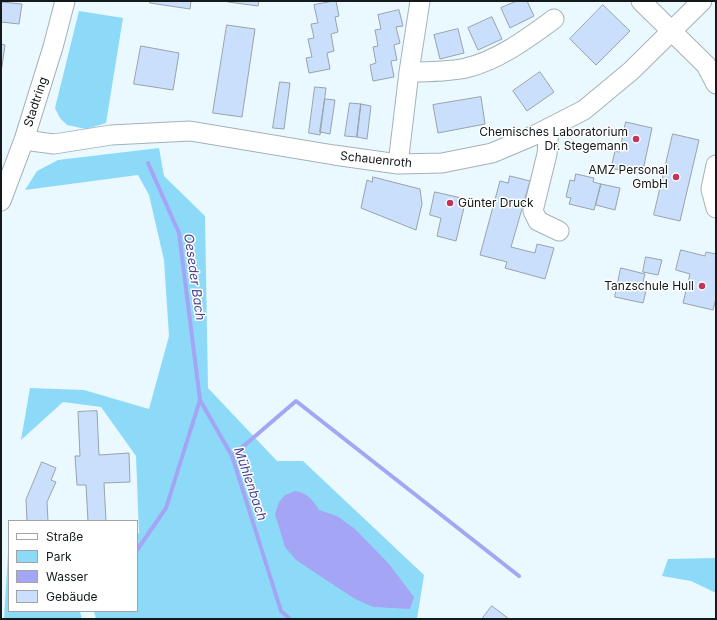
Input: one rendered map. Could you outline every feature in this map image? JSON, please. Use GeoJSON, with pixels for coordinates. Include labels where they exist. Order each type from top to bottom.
{"type":"FeatureCollection","features":[{"type":"Feature","properties":{"kind":"street","name":"Stadtring"},"geometry":{"type":"LineString","coordinates":[[1,201],[9,160],[24,140],[53,48],[65,1]]}},
{"type":"Feature","properties":{"kind":"street"},"geometry":{"type":"LineString","coordinates":[[398,164],[409,72],[420,1]]}},
{"type":"Feature","properties":{"kind":"street"},"geometry":{"type":"LineString","coordinates":[[641,1],[706,65],[715,80]]}},
{"type":"Feature","properties":{"kind":"street","name":"Schauenroth"},"geometry":{"type":"LineString","coordinates":[[24,140],[54,144],[111,135],[190,131],[334,156],[398,164],[442,164],[492,153],[549,128],[584,110],[631,71],[702,1]]}},
{"type":"Feature","properties":{"kind":"street"},"geometry":{"type":"LineString","coordinates":[[409,72],[433,72],[467,68],[496,57],[531,36],[554,19]]}},
{"type":"Feature","properties":{"kind":"street"},"geometry":{"type":"LineString","coordinates":[[549,128],[547,154],[533,211],[538,222],[560,231]]}},
{"type":"Feature","properties":{"kind":"street"},"geometry":{"type":"LineString","coordinates":[[716,165],[712,189],[716,208]]}},
{"type":"Feature","properties":{"kind":"green space"},"geometry":{"type":"Polygon","coordinates":[[[79,11],[123,18],[106,123],[86,129],[67,125],[60,118],[55,108],[79,11]]]}},
{"type":"Feature","properties":{"kind":"green space"},"geometry":{"type":"Polygon","coordinates":[[[159,148],[164,176],[205,216],[208,388],[277,461],[303,461],[424,575],[417,619],[96,619],[94,612],[138,612],[139,533],[136,456],[101,407],[63,402],[21,440],[30,388],[84,390],[149,409],[169,336],[164,260],[149,195],[138,175],[25,190],[37,171],[58,160],[159,148]]]}},
{"type":"Feature","properties":{"kind":"green space"},"geometry":{"type":"Polygon","coordinates":[[[8,553],[8,612],[80,612],[82,619],[4,619],[8,553]]]}},
{"type":"Feature","properties":{"kind":"green space"},"geometry":{"type":"Polygon","coordinates":[[[716,558],[716,593],[691,581],[662,576],[668,559],[716,558]]]}},
{"type":"Feature","properties":{"kind":"water"},"geometry":{"type":"Polygon","coordinates":[[[295,491],[303,493],[315,503],[319,510],[337,516],[355,529],[389,564],[414,597],[410,609],[373,607],[355,599],[296,560],[285,547],[275,514],[279,502],[285,495],[295,491]]]}},
{"type":"Feature","properties":{"kind":"building"},"geometry":{"type":"Polygon","coordinates":[[[150,1],[191,1],[190,9],[150,3],[150,1]]]}},
{"type":"Feature","properties":{"kind":"building"},"geometry":{"type":"Polygon","coordinates":[[[228,1],[259,1],[258,6],[228,1]]]}},
{"type":"Feature","properties":{"kind":"building"},"geometry":{"type":"Polygon","coordinates":[[[336,1],[339,16],[335,17],[338,32],[331,34],[334,51],[327,53],[330,69],[309,73],[306,58],[312,57],[308,39],[314,38],[311,24],[318,23],[314,5],[336,1]]]}},
{"type":"Feature","properties":{"kind":"building"},"geometry":{"type":"Polygon","coordinates":[[[517,1],[527,1],[534,16],[510,28],[501,8],[517,1]]]}},
{"type":"Feature","properties":{"kind":"building"},"geometry":{"type":"Polygon","coordinates":[[[1,2],[22,4],[19,24],[1,22],[1,2]]]}},
{"type":"Feature","properties":{"kind":"building"},"geometry":{"type":"Polygon","coordinates":[[[603,5],[630,31],[596,65],[570,39],[603,5]]]}},
{"type":"Feature","properties":{"kind":"building"},"geometry":{"type":"Polygon","coordinates":[[[399,10],[403,26],[396,27],[400,43],[394,45],[397,60],[391,61],[394,77],[373,81],[370,65],[376,63],[373,47],[378,46],[375,30],[381,29],[378,15],[399,10]]]}},
{"type":"Feature","properties":{"kind":"building"},"geometry":{"type":"Polygon","coordinates":[[[492,17],[502,39],[478,50],[468,28],[492,17]]]}},
{"type":"Feature","properties":{"kind":"building"},"geometry":{"type":"Polygon","coordinates":[[[227,25],[255,29],[242,117],[213,113],[227,25]]]}},
{"type":"Feature","properties":{"kind":"building"},"geometry":{"type":"Polygon","coordinates":[[[458,29],[464,53],[440,59],[434,35],[458,29]]]}},
{"type":"Feature","properties":{"kind":"building"},"geometry":{"type":"Polygon","coordinates":[[[1,44],[5,45],[1,73],[1,44]]]}},
{"type":"Feature","properties":{"kind":"building"},"geometry":{"type":"Polygon","coordinates":[[[141,46],[179,53],[173,90],[134,84],[141,46]]]}},
{"type":"Feature","properties":{"kind":"building"},"geometry":{"type":"Polygon","coordinates":[[[540,72],[554,92],[527,111],[513,91],[540,72]]]}},
{"type":"Feature","properties":{"kind":"building"},"geometry":{"type":"Polygon","coordinates":[[[280,82],[290,83],[284,129],[273,128],[280,82]]]}},
{"type":"Feature","properties":{"kind":"building"},"geometry":{"type":"Polygon","coordinates":[[[315,87],[326,88],[320,135],[309,133],[315,87]]]}},
{"type":"Feature","properties":{"kind":"building"},"geometry":{"type":"Polygon","coordinates":[[[481,97],[485,124],[438,133],[433,105],[481,97]]]}},
{"type":"Feature","properties":{"kind":"building"},"geometry":{"type":"Polygon","coordinates":[[[325,99],[335,100],[330,134],[320,132],[325,99]]]}},
{"type":"Feature","properties":{"kind":"building"},"geometry":{"type":"Polygon","coordinates":[[[350,103],[361,104],[357,137],[345,136],[350,103]]]}},
{"type":"Feature","properties":{"kind":"building"},"geometry":{"type":"Polygon","coordinates":[[[361,104],[371,106],[367,139],[357,137],[361,104]]]}},
{"type":"Feature","properties":{"kind":"building","name":"Chemisches Laboratorium Dr. Stegemann"},"geometry":{"type":"Polygon","coordinates":[[[626,122],[652,128],[642,175],[611,168],[615,151],[619,152],[626,122]]]}},
{"type":"Feature","properties":{"kind":"building","name":"AMZ Personal GmbH"},"geometry":{"type":"Polygon","coordinates":[[[673,134],[699,140],[680,221],[654,215],[673,134]]]}},
{"type":"Feature","properties":{"kind":"building"},"geometry":{"type":"Polygon","coordinates":[[[576,174],[594,178],[593,182],[601,184],[594,210],[569,204],[571,198],[566,197],[570,180],[574,181],[576,174]]]}},
{"type":"Feature","properties":{"kind":"building"},"geometry":{"type":"Polygon","coordinates":[[[510,176],[530,181],[511,247],[535,253],[537,244],[554,248],[545,279],[505,268],[507,262],[480,255],[500,181],[508,183],[510,176]]]}},
{"type":"Feature","properties":{"kind":"building"},"geometry":{"type":"Polygon","coordinates":[[[373,177],[420,189],[422,204],[416,230],[361,208],[367,180],[372,182],[373,177]]]}},
{"type":"Feature","properties":{"kind":"building"},"geometry":{"type":"Polygon","coordinates":[[[601,184],[620,188],[615,210],[596,205],[601,184]]]}},
{"type":"Feature","properties":{"kind":"building"},"geometry":{"type":"Polygon","coordinates":[[[435,192],[466,199],[456,241],[437,236],[441,218],[430,215],[435,192]]]}},
{"type":"Feature","properties":{"kind":"building","name":"Tanzschule Hull"},"geometry":{"type":"Polygon","coordinates":[[[681,250],[705,256],[706,252],[716,254],[716,298],[713,310],[683,303],[690,274],[676,270],[681,250]]]}},
{"type":"Feature","properties":{"kind":"building"},"geometry":{"type":"Polygon","coordinates":[[[646,257],[662,260],[658,275],[643,272],[646,257]]]}},
{"type":"Feature","properties":{"kind":"building"},"geometry":{"type":"Polygon","coordinates":[[[621,268],[645,274],[641,290],[646,291],[643,303],[615,297],[621,268]]]}},
{"type":"Feature","properties":{"kind":"building"},"geometry":{"type":"Polygon","coordinates":[[[97,411],[99,455],[129,453],[130,482],[104,483],[106,520],[88,520],[86,485],[77,485],[75,456],[80,456],[78,412],[97,411]]]}},
{"type":"Feature","properties":{"kind":"building"},"geometry":{"type":"Polygon","coordinates":[[[42,462],[56,468],[51,480],[56,482],[47,502],[48,520],[27,520],[26,500],[42,462]]]}},
{"type":"Feature","properties":{"kind":"building"},"geometry":{"type":"Polygon","coordinates":[[[492,606],[509,619],[482,619],[492,606]]]}},
{"type":"Feature","properties":{"kind":"waterway","name":"Oeseder Bach"},"geometry":{"type":"LineString","coordinates":[[148,163],[179,233],[200,400]]}},
{"type":"Feature","properties":{"kind":"waterway","name":"Mühlenbach"},"geometry":{"type":"LineString","coordinates":[[138,549],[166,508],[200,400],[232,456],[281,611],[290,619]]}},
{"type":"Feature","properties":{"kind":"waterway"},"geometry":{"type":"LineString","coordinates":[[232,456],[296,401],[519,576]]}},
{"type":"Feature","properties":{"kind":"place","name":"Chemisches Laboratorium Dr. Stegemann"},"geometry":{"type":"Point","coordinates":[636,139]}},
{"type":"Feature","properties":{"kind":"place","name":"AMZ Personal GmbH"},"geometry":{"type":"Point","coordinates":[676,177]}},
{"type":"Feature","properties":{"kind":"place","name":"Günter Druck"},"geometry":{"type":"Point","coordinates":[450,203]}},
{"type":"Feature","properties":{"kind":"place","name":"Tanzschule Hull"},"geometry":{"type":"Point","coordinates":[702,286]}}]}
